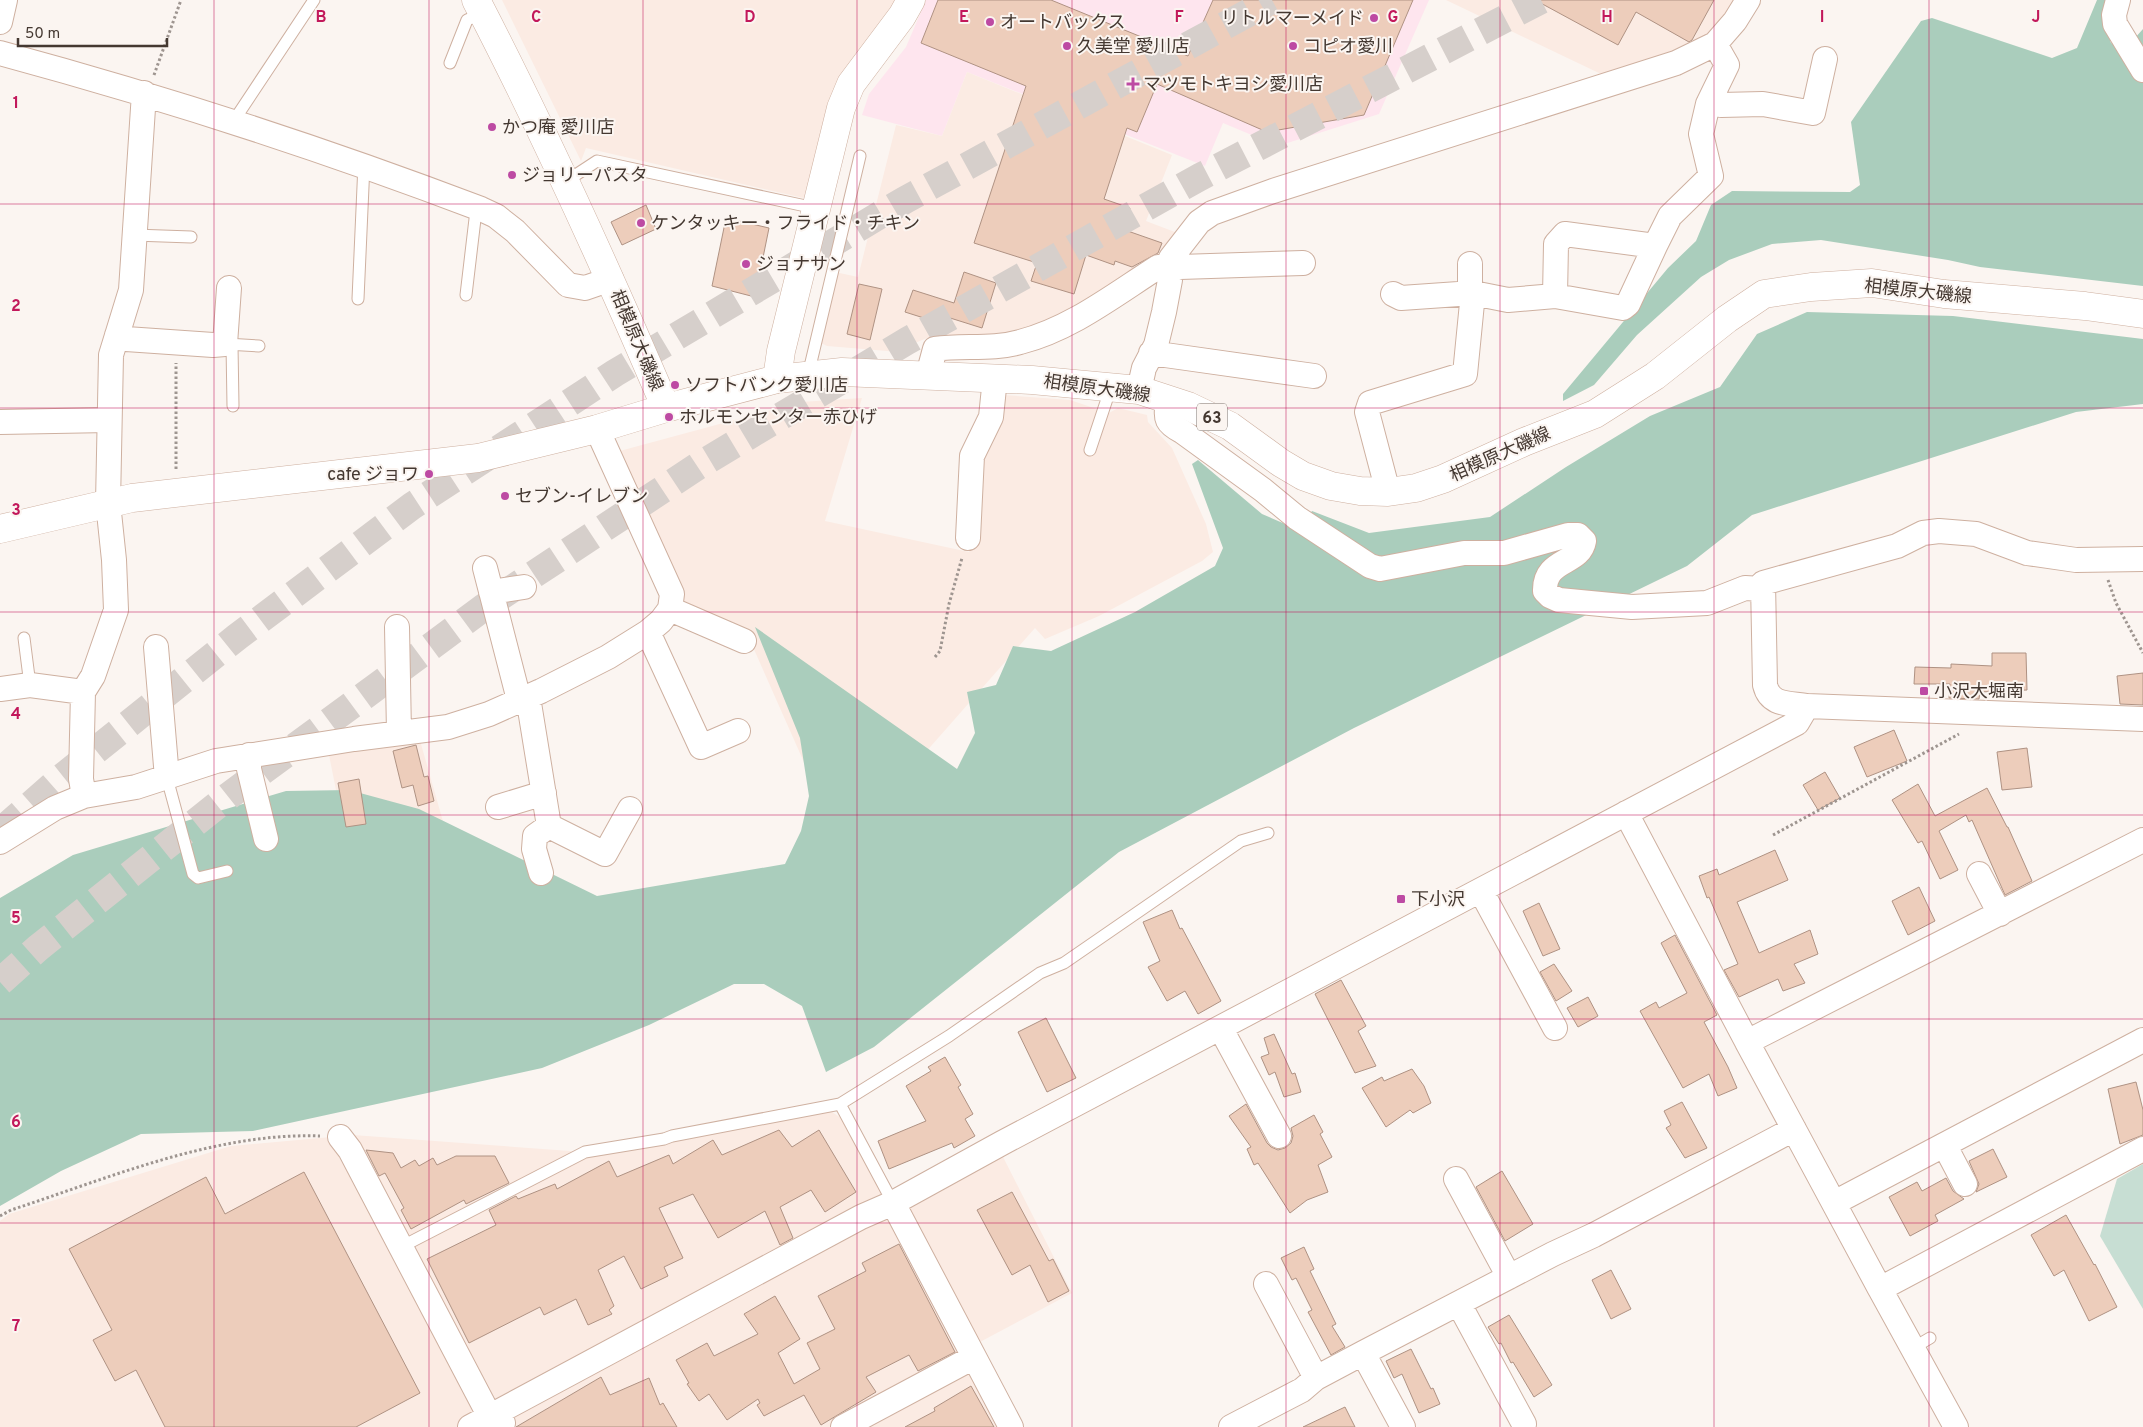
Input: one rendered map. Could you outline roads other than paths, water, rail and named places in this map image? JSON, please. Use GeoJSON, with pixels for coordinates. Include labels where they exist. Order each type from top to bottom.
{"type":"FeatureCollection","features":[{"type":"Feature","properties":{"kind":"main road"},"geometry":{"type":"LineString","coordinates":[[777,379],[781,351],[841,108],[851,84],[902,16],[911,0]]}},
{"type":"Feature","properties":{"kind":"main road","name":"相模原大磯線"},"geometry":{"type":"LineString","coordinates":[[480,6],[611,279],[666,408],[777,379],[842,372],[995,378],[1138,390],[1188,406],[1230,426],[1281,463],[1303,476],[1331,486],[1360,491],[1388,492],[1416,488],[1443,479],[1524,442],[1595,414],[1655,376],[1727,319],[1764,294],[1811,287],[1872,283],[1944,294],[2086,306],[2143,314]]}},
{"type":"Feature","properties":{"kind":"main road"},"geometry":{"type":"LineString","coordinates":[[0,529],[132,498],[478,458],[597,429],[666,408]]}},
{"type":"Feature","properties":{"kind":"street"},"geometry":{"type":"LineString","coordinates":[[0,22],[5,0]]}},
{"type":"Feature","properties":{"kind":"street"},"geometry":{"type":"LineString","coordinates":[[1138,390],[1144,368],[1156,345],[1170,280],[1167,269],[1171,258],[1199,222],[1212,213],[1273,191],[1676,63],[1715,44],[1735,21],[1748,0]]}},
{"type":"Feature","properties":{"kind":"street"},"geometry":{"type":"LineString","coordinates":[[2118,0],[2114,15],[2115,24],[2143,70]]}},
{"type":"Feature","properties":{"kind":"street"},"geometry":{"type":"LineString","coordinates":[[1393,294],[1401,298],[1473,293],[1508,300],[1555,296],[1623,308],[1628,304],[1670,216],[1711,176],[1701,134],[1709,102],[1727,65],[1715,44]]}},
{"type":"Feature","properties":{"kind":"street"},"geometry":{"type":"LineString","coordinates":[[0,53],[144,94],[364,164],[481,208],[496,216],[515,231],[568,284],[585,288],[611,279]]}},
{"type":"Feature","properties":{"kind":"street"},"geometry":{"type":"LineString","coordinates":[[1709,102],[1720,105],[1763,104],[1811,121],[1825,59]]}},
{"type":"Feature","properties":{"kind":"street"},"geometry":{"type":"LineString","coordinates":[[84,796],[81,779],[83,692],[93,676],[116,610],[114,560],[108,503],[111,355],[131,290],[144,94]]}},
{"type":"Feature","properties":{"kind":"street"},"geometry":{"type":"LineString","coordinates":[[1555,296],[1556,244],[1565,234],[1655,246]]}},
{"type":"Feature","properties":{"kind":"street"},"geometry":{"type":"LineString","coordinates":[[928,375],[936,349],[951,347],[988,348],[1019,343],[1047,334],[1076,320],[1158,267],[1167,269],[1303,263]]}},
{"type":"Feature","properties":{"kind":"street"},"geometry":{"type":"LineString","coordinates":[[1388,492],[1367,412],[1370,403],[1433,392],[1465,374],[1473,293],[1470,288],[1470,264]]}},
{"type":"Feature","properties":{"kind":"street"},"geometry":{"type":"LineString","coordinates":[[117,335],[126,339],[228,344],[229,288]]}},
{"type":"Feature","properties":{"kind":"street"},"geometry":{"type":"LineString","coordinates":[[1152,353],[1281,364],[1314,376]]}},
{"type":"Feature","properties":{"kind":"street"},"geometry":{"type":"LineString","coordinates":[[968,538],[972,456],[991,417],[995,378]]}},
{"type":"Feature","properties":{"kind":"street"},"geometry":{"type":"LineString","coordinates":[[1168,399],[1166,419],[1171,426],[1183,432],[1263,490],[1297,518],[1370,566],[1380,569],[1464,553],[1504,553],[1568,535],[1578,536],[1584,541],[1583,547],[1578,553],[1552,569],[1547,577],[1545,591],[1550,596],[1559,600],[1632,607],[1707,604],[1745,588],[1762,589]]}},
{"type":"Feature","properties":{"kind":"street"},"geometry":{"type":"LineString","coordinates":[[0,422],[109,420]]}},
{"type":"Feature","properties":{"kind":"street"},"geometry":{"type":"LineString","coordinates":[[0,842],[55,808],[84,796],[136,787],[216,761],[448,727],[489,714],[608,657],[648,632],[661,621],[670,609],[672,594],[664,572],[597,429]]}},
{"type":"Feature","properties":{"kind":"street"},"geometry":{"type":"LineString","coordinates":[[2143,559],[2109,558],[2076,560],[2027,553],[1984,536],[1939,531],[1923,533],[1897,546],[1763,583],[1762,589],[1765,686],[1767,696],[1774,700],[1807,706],[1964,721],[2143,718]]}},
{"type":"Feature","properties":{"kind":"street"},"geometry":{"type":"LineString","coordinates":[[485,568],[517,692],[524,698],[549,826],[602,861],[630,809]]}},
{"type":"Feature","properties":{"kind":"street"},"geometry":{"type":"LineString","coordinates":[[491,592],[524,587]]}},
{"type":"Feature","properties":{"kind":"street"},"geometry":{"type":"LineString","coordinates":[[670,609],[744,641]]}},
{"type":"Feature","properties":{"kind":"street"},"geometry":{"type":"LineString","coordinates":[[397,628],[399,733]]}},
{"type":"Feature","properties":{"kind":"street"},"geometry":{"type":"LineString","coordinates":[[648,632],[693,751],[738,731]]}},
{"type":"Feature","properties":{"kind":"street"},"geometry":{"type":"LineString","coordinates":[[156,647],[167,778]]}},
{"type":"Feature","properties":{"kind":"street"},"geometry":{"type":"LineString","coordinates":[[0,689],[30,685],[83,692]]}},
{"type":"Feature","properties":{"kind":"street"},"geometry":{"type":"LineString","coordinates":[[340,1137],[350,1150],[401,1247],[488,1424],[861,1217],[893,1203],[1002,1143],[1797,723],[1807,706]]}},
{"type":"Feature","properties":{"kind":"street"},"geometry":{"type":"LineString","coordinates":[[249,755],[249,769],[266,839]]}},
{"type":"Feature","properties":{"kind":"street"},"geometry":{"type":"LineString","coordinates":[[498,807],[544,794]]}},
{"type":"Feature","properties":{"kind":"street"},"geometry":{"type":"LineString","coordinates":[[1626,813],[1880,1289],[1921,1343],[1956,1427]]}},
{"type":"Feature","properties":{"kind":"street"},"geometry":{"type":"LineString","coordinates":[[541,873],[534,849],[535,836],[549,826]]}},
{"type":"Feature","properties":{"kind":"street"},"geometry":{"type":"LineString","coordinates":[[1747,1042],[1910,964],[2000,914],[2143,840]]}},
{"type":"Feature","properties":{"kind":"street"},"geometry":{"type":"LineString","coordinates":[[1979,874],[2000,914]]}},
{"type":"Feature","properties":{"kind":"street"},"geometry":{"type":"LineString","coordinates":[[1481,891],[1528,962],[1555,1028]]}},
{"type":"Feature","properties":{"kind":"street"},"geometry":{"type":"LineString","coordinates":[[1221,1028],[1279,1123]]}},
{"type":"Feature","properties":{"kind":"street"},"geometry":{"type":"LineString","coordinates":[[1834,1203],[2143,1040]]}},
{"type":"Feature","properties":{"kind":"street"},"geometry":{"type":"LineString","coordinates":[[1231,1427],[1302,1390],[1316,1378],[1363,1353],[1594,1235],[1794,1129]]}},
{"type":"Feature","properties":{"kind":"street"},"geometry":{"type":"LineString","coordinates":[[1945,1146],[1965,1184]]}},
{"type":"Feature","properties":{"kind":"street"},"geometry":{"type":"LineString","coordinates":[[1880,1289],[2143,1149]]}},
{"type":"Feature","properties":{"kind":"street"},"geometry":{"type":"LineString","coordinates":[[1456,1179],[1509,1278]]}},
{"type":"Feature","properties":{"kind":"street"},"geometry":{"type":"LineString","coordinates":[[893,1203],[1011,1427]]}},
{"type":"Feature","properties":{"kind":"street"},"geometry":{"type":"LineString","coordinates":[[1266,1284],[1316,1378]]}},
{"type":"Feature","properties":{"kind":"street"},"geometry":{"type":"LineString","coordinates":[[1459,1304],[1519,1399],[1524,1424]]}},
{"type":"Feature","properties":{"kind":"street"},"geometry":{"type":"LineString","coordinates":[[1363,1353],[1403,1427]]}},
{"type":"Feature","properties":{"kind":"street"},"geometry":{"type":"LineString","coordinates":[[843,1427],[974,1357]]}},
{"type":"Feature","properties":{"kind":"lane"},"geometry":{"type":"LineString","coordinates":[[233,122],[314,0]]}},
{"type":"Feature","properties":{"kind":"lane"},"geometry":{"type":"LineString","coordinates":[[450,63],[467,20],[480,6]]}},
{"type":"Feature","properties":{"kind":"lane"},"geometry":{"type":"LineString","coordinates":[[808,376],[860,156]]}},
{"type":"Feature","properties":{"kind":"lane"},"geometry":{"type":"LineString","coordinates":[[566,182],[596,161],[815,208]]}},
{"type":"Feature","properties":{"kind":"lane"},"geometry":{"type":"LineString","coordinates":[[358,299],[364,164]]}},
{"type":"Feature","properties":{"kind":"lane"},"geometry":{"type":"LineString","coordinates":[[466,295],[476,219],[481,208]]}},
{"type":"Feature","properties":{"kind":"lane"},"geometry":{"type":"LineString","coordinates":[[134,234],[191,237]]}},
{"type":"Feature","properties":{"kind":"lane"},"geometry":{"type":"LineString","coordinates":[[233,406],[228,344],[259,346]]}},
{"type":"Feature","properties":{"kind":"lane"},"geometry":{"type":"LineString","coordinates":[[1090,450],[1106,399],[1107,387]]}},
{"type":"Feature","properties":{"kind":"lane"},"geometry":{"type":"LineString","coordinates":[[24,638],[30,685]]}},
{"type":"Feature","properties":{"kind":"lane"},"geometry":{"type":"LineString","coordinates":[[167,778],[192,874],[198,878],[227,871]]}},
{"type":"Feature","properties":{"kind":"lane"},"geometry":{"type":"LineString","coordinates":[[401,1247],[584,1152],[664,1139],[840,1104],[948,1036],[1040,973],[1064,963],[1240,841],[1268,833]]}},
{"type":"Feature","properties":{"kind":"lane"},"geometry":{"type":"LineString","coordinates":[[840,1104],[893,1203]]}},
{"type":"Feature","properties":{"kind":"tunnel"},"geometry":{"type":"LineString","coordinates":[[0,832],[60,779],[237,637],[412,506],[615,373],[905,200],[1272,0]]}},
{"type":"Feature","properties":{"kind":"tunnel"},"geometry":{"type":"LineString","coordinates":[[0,982],[38,948],[230,795],[483,608],[698,466],[907,341],[1200,177],[1541,0]]}},
{"type":"Feature","properties":{"kind":"place","name":"リトルマーメイド"},"geometry":{"type":"Point","coordinates":[1374,18]}},
{"type":"Feature","properties":{"kind":"place","name":"オートバックス"},"geometry":{"type":"Point","coordinates":[990,22]}},
{"type":"Feature","properties":{"kind":"place","name":"久美堂 愛川店"},"geometry":{"type":"Point","coordinates":[1067,46]}},
{"type":"Feature","properties":{"kind":"place","name":"コピオ愛川"},"geometry":{"type":"Point","coordinates":[1293,46]}},
{"type":"Feature","properties":{"kind":"place","name":"マツモトキヨシ愛川店"},"geometry":{"type":"Point","coordinates":[1133,84]}},
{"type":"Feature","properties":{"kind":"place","name":"かつ庵 愛川店"},"geometry":{"type":"Point","coordinates":[492,127]}},
{"type":"Feature","properties":{"kind":"place","name":"ジョリーパスタ"},"geometry":{"type":"Point","coordinates":[512,175]}},
{"type":"Feature","properties":{"kind":"place","name":"ケンタッキー・フライド・チキン"},"geometry":{"type":"Point","coordinates":[641,223]}},
{"type":"Feature","properties":{"kind":"place","name":"ジョナサン"},"geometry":{"type":"Point","coordinates":[746,264]}},
{"type":"Feature","properties":{"kind":"place","name":"ソフトバンク愛川店"},"geometry":{"type":"Point","coordinates":[675,385]}},
{"type":"Feature","properties":{"kind":"place","name":"ホルモンセンター赤ひげ"},"geometry":{"type":"Point","coordinates":[669,417]}},
{"type":"Feature","properties":{"kind":"place","name":"cafe ジョワ"},"geometry":{"type":"Point","coordinates":[429,474]}},
{"type":"Feature","properties":{"kind":"place","name":"セブン-イレブン"},"geometry":{"type":"Point","coordinates":[505,496]}},
{"type":"Feature","properties":{"kind":"place","name":"小沢大堀南"},"geometry":{"type":"Point","coordinates":[1924,691]}},
{"type":"Feature","properties":{"kind":"place","name":"下小沢"},"geometry":{"type":"Point","coordinates":[1401,899]}}]}
